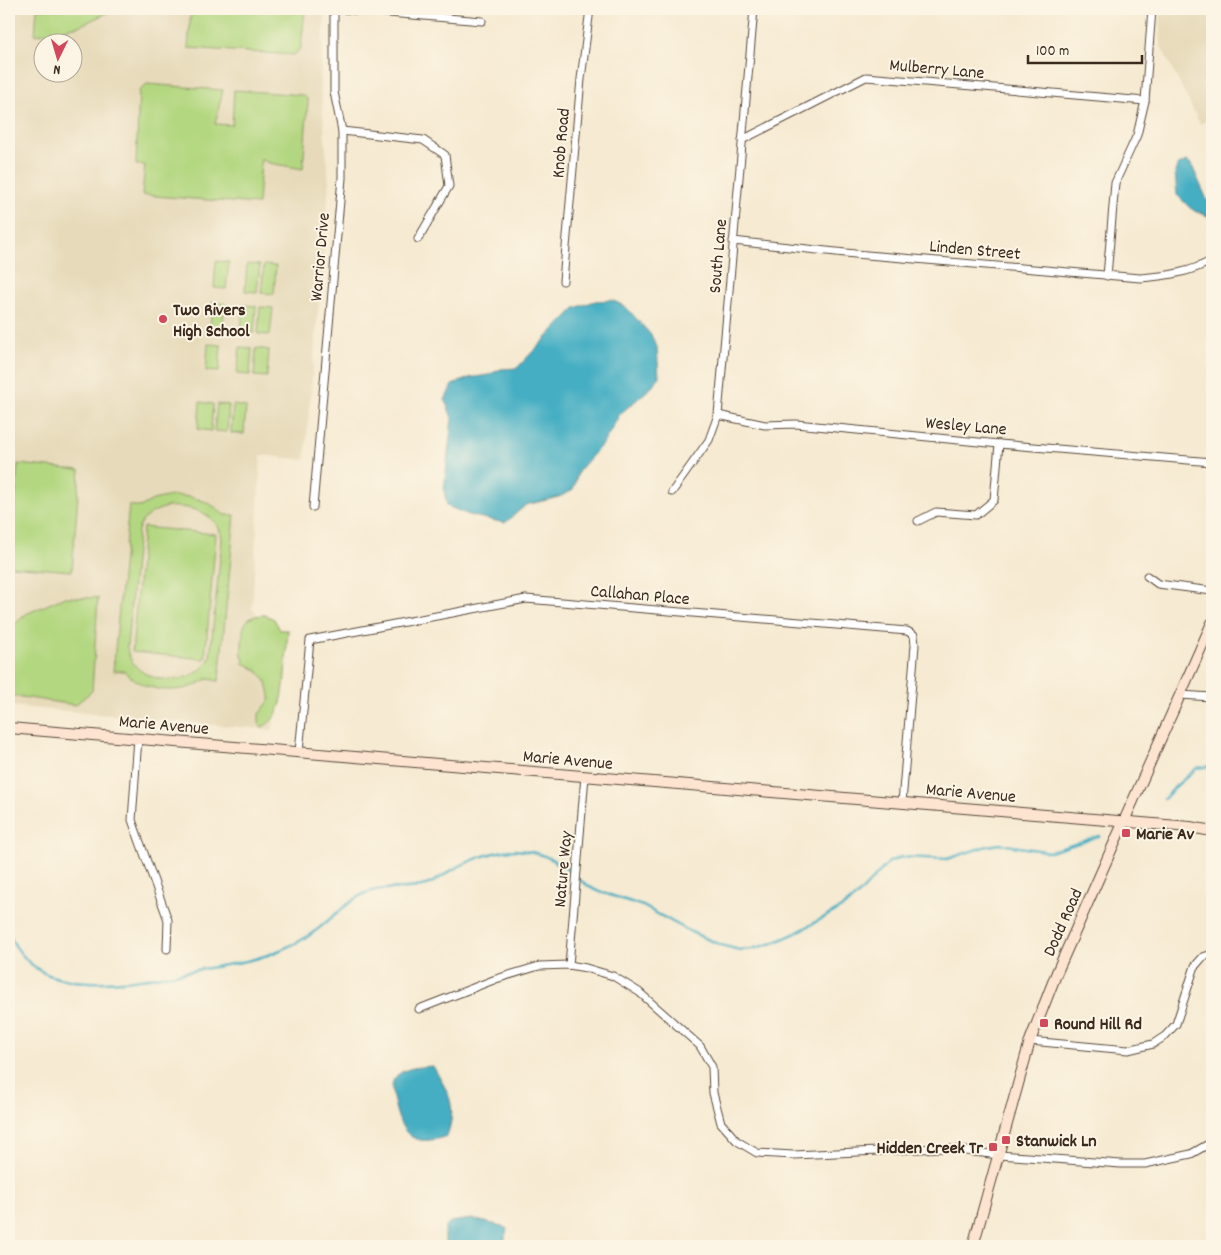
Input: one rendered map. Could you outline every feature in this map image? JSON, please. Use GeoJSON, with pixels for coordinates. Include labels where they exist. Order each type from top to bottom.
{"type":"FeatureCollection","features":[{"type":"Feature","properties":{"kind":"street","name":"Warrior Drive"},"geometry":{"type":"LineString","coordinates":[[313,507],[342,178],[342,131],[334,92],[334,9]]}},
{"type":"Feature","properties":{"kind":"street"},"geometry":{"type":"LineString","coordinates":[[342,9],[482,21]]}},
{"type":"Feature","properties":{"kind":"street","name":"Knob Road"},"geometry":{"type":"LineString","coordinates":[[563,281],[581,78],[590,9]]}},
{"type":"Feature","properties":{"kind":"street","name":"South Lane"},"geometry":{"type":"LineString","coordinates":[[672,492],[709,440],[718,415],[754,9]]}},
{"type":"Feature","properties":{"kind":"street"},"geometry":{"type":"LineString","coordinates":[[1107,276],[1115,184],[1138,135],[1145,101],[1152,9]]}},
{"type":"Feature","properties":{"kind":"street","name":"Mulberry Lane"},"geometry":{"type":"LineString","coordinates":[[742,140],[866,77],[1145,101]]}},
{"type":"Feature","properties":{"kind":"street"},"geometry":{"type":"LineString","coordinates":[[342,131],[423,140],[445,155],[449,186],[418,238]]}},
{"type":"Feature","properties":{"kind":"street","name":"Linden Street"},"geometry":{"type":"LineString","coordinates":[[733,241],[855,254],[1140,278],[1164,276],[1205,265],[1212,260]]}},
{"type":"Feature","properties":{"kind":"street","name":"Wesley Lane"},"geometry":{"type":"LineString","coordinates":[[718,415],[765,425],[796,424],[1212,462]]}},
{"type":"Feature","properties":{"kind":"street"},"geometry":{"type":"LineString","coordinates":[[918,521],[936,512],[976,514],[994,500],[999,444]]}},
{"type":"Feature","properties":{"kind":"street"},"geometry":{"type":"LineString","coordinates":[[1147,576],[1158,584],[1212,591]]}},
{"type":"Feature","properties":{"kind":"street","name":"Callahan Place"},"geometry":{"type":"LineString","coordinates":[[299,752],[310,640],[526,599],[907,631],[914,635],[916,645],[902,803]]}},
{"type":"Feature","properties":{"kind":"street","name":"Dodd Road"},"geometry":{"type":"LineString","coordinates":[[972,1246],[1030,1041],[1057,972],[1212,623]]}},
{"type":"Feature","properties":{"kind":"street"},"geometry":{"type":"LineString","coordinates":[[1180,695],[1212,698]]}},
{"type":"Feature","properties":{"kind":"street","name":"Marie Avenue"},"geometry":{"type":"LineString","coordinates":[[9,728],[1124,821],[1212,831]]}},
{"type":"Feature","properties":{"kind":"street"},"geometry":{"type":"LineString","coordinates":[[138,738],[132,820],[168,920],[167,949]]}},
{"type":"Feature","properties":{"kind":"street","name":"Nature Way"},"geometry":{"type":"LineString","coordinates":[[569,965],[585,776]]}},
{"type":"Feature","properties":{"kind":"street"},"geometry":{"type":"LineString","coordinates":[[1030,1041],[1128,1050],[1153,1044],[1165,1036],[1176,1024],[1194,966],[1202,957],[1212,954]]}},
{"type":"Feature","properties":{"kind":"street"},"geometry":{"type":"LineString","coordinates":[[419,1009],[496,979],[539,966],[569,965],[613,976],[639,992],[700,1046],[712,1067],[713,1093],[721,1123],[737,1141],[757,1153],[794,1155],[941,1148],[999,1155],[1120,1164],[1145,1164],[1191,1154],[1212,1142]]}},
{"type":"Feature","properties":{"kind":"shaded area","name":"Two Rivers High School"},"geometry":{"type":"Polygon","coordinates":[[[9,9],[325,9],[320,82],[329,183],[305,460],[261,455],[252,609],[280,635],[273,730],[9,706],[9,9]]]}},
{"type":"Feature","properties":{"kind":"shaded area"},"geometry":{"type":"Polygon","coordinates":[[[1212,10],[1212,118],[1200,124],[1161,46],[1160,14],[1212,10]]]}},
{"type":"Feature","properties":{"kind":"green space"},"geometry":{"type":"Polygon","coordinates":[[[37,9],[116,9],[79,26],[50,32],[35,32],[37,9]]]}},
{"type":"Feature","properties":{"kind":"green space"},"geometry":{"type":"Polygon","coordinates":[[[191,9],[305,9],[301,48],[294,55],[188,48],[191,9]]]}},
{"type":"Feature","properties":{"kind":"green space"},"geometry":{"type":"Polygon","coordinates":[[[147,84],[223,90],[215,124],[232,125],[234,90],[303,95],[308,100],[303,169],[269,163],[261,159],[258,204],[142,195],[145,165],[136,165],[139,91],[147,84]]]}},
{"type":"Feature","properties":{"kind":"green space"},"geometry":{"type":"Polygon","coordinates":[[[216,261],[229,262],[226,289],[214,288],[216,261]]]}},
{"type":"Feature","properties":{"kind":"green space"},"geometry":{"type":"Polygon","coordinates":[[[247,264],[260,265],[257,292],[245,291],[247,264]]]}},
{"type":"Feature","properties":{"kind":"green space"},"geometry":{"type":"Polygon","coordinates":[[[264,265],[276,266],[274,294],[261,293],[264,265]]]}},
{"type":"Feature","properties":{"kind":"green space"},"geometry":{"type":"Polygon","coordinates":[[[212,302],[225,304],[222,331],[210,330],[212,302]]]}},
{"type":"Feature","properties":{"kind":"green space"},"geometry":{"type":"Polygon","coordinates":[[[243,305],[256,306],[254,333],[241,332],[243,305]]]}},
{"type":"Feature","properties":{"kind":"green space"},"geometry":{"type":"Polygon","coordinates":[[[260,307],[273,308],[270,335],[258,334],[260,307]]]}},
{"type":"Feature","properties":{"kind":"green space"},"geometry":{"type":"Polygon","coordinates":[[[208,344],[221,345],[219,372],[206,371],[208,344]]]}},
{"type":"Feature","properties":{"kind":"green space"},"geometry":{"type":"Polygon","coordinates":[[[240,347],[252,348],[250,375],[237,374],[240,347]]]}},
{"type":"Feature","properties":{"kind":"green space"},"geometry":{"type":"Polygon","coordinates":[[[256,348],[269,350],[267,377],[254,376],[256,348]]]}},
{"type":"Feature","properties":{"kind":"green space"},"geometry":{"type":"Polygon","coordinates":[[[200,402],[213,404],[211,431],[198,429],[200,402]]]}},
{"type":"Feature","properties":{"kind":"green space"},"geometry":{"type":"Polygon","coordinates":[[[217,404],[229,405],[227,432],[214,431],[217,404]]]}},
{"type":"Feature","properties":{"kind":"green space"},"geometry":{"type":"Polygon","coordinates":[[[233,405],[246,407],[244,434],[231,433],[233,405]]]}},
{"type":"Feature","properties":{"kind":"green space"},"geometry":{"type":"Polygon","coordinates":[[[18,464],[80,470],[72,571],[9,566],[18,464]]]}},
{"type":"Feature","properties":{"kind":"green space"},"geometry":{"type":"Polygon","coordinates":[[[171,496],[185,496],[206,502],[224,515],[235,515],[219,681],[208,679],[191,687],[164,690],[146,686],[124,671],[113,671],[129,505],[140,507],[153,500],[171,496]],[[167,507],[153,512],[143,521],[138,530],[127,647],[131,660],[140,670],[151,676],[164,679],[178,679],[191,675],[202,668],[210,657],[222,539],[220,530],[215,523],[202,512],[167,507]]]}},
{"type":"Feature","properties":{"kind":"green space"},"geometry":{"type":"Polygon","coordinates":[[[143,527],[216,534],[205,659],[132,652],[143,527]]]}},
{"type":"Feature","properties":{"kind":"green space"},"geometry":{"type":"Polygon","coordinates":[[[65,597],[98,598],[92,691],[75,705],[9,695],[9,630],[26,614],[65,597]]]}},
{"type":"Feature","properties":{"kind":"green space"},"geometry":{"type":"Polygon","coordinates":[[[265,615],[274,619],[280,630],[288,630],[281,704],[277,714],[262,727],[259,724],[259,714],[270,700],[268,687],[259,672],[243,663],[241,651],[244,627],[248,620],[252,617],[265,615]]]}},
{"type":"Feature","properties":{"kind":"water"},"geometry":{"type":"Polygon","coordinates":[[[1186,161],[1193,168],[1212,211],[1211,215],[1206,216],[1201,212],[1196,212],[1177,195],[1175,172],[1177,166],[1186,161]]]}},
{"type":"Feature","properties":{"kind":"water"},"geometry":{"type":"Polygon","coordinates":[[[612,300],[626,307],[651,335],[657,347],[659,377],[653,386],[620,414],[605,441],[578,472],[573,490],[559,497],[526,505],[505,523],[469,515],[447,506],[444,490],[452,418],[445,400],[452,385],[469,378],[488,375],[501,369],[517,368],[575,308],[595,301],[612,300]]]}},
{"type":"Feature","properties":{"kind":"water"},"geometry":{"type":"Polygon","coordinates":[[[433,1066],[450,1099],[452,1115],[450,1125],[447,1136],[425,1140],[417,1139],[410,1136],[400,1123],[394,1102],[392,1085],[397,1075],[406,1070],[433,1066]]]}},
{"type":"Feature","properties":{"kind":"water"},"geometry":{"type":"Polygon","coordinates":[[[472,1219],[502,1226],[507,1229],[504,1243],[500,1246],[447,1246],[445,1243],[445,1227],[450,1222],[472,1219]]]}},
{"type":"Feature","properties":{"kind":"waterway"},"geometry":{"type":"LineString","coordinates":[[1164,799],[1197,768],[1212,766]]}},
{"type":"Feature","properties":{"kind":"waterway"},"geometry":{"type":"LineString","coordinates":[[578,879],[595,890],[643,906],[691,932],[721,945],[739,950],[752,949],[794,934],[843,907],[857,896],[889,862],[901,857],[947,859],[987,846],[1000,844],[1050,852],[1100,836]]}},
{"type":"Feature","properties":{"kind":"waterway"},"geometry":{"type":"LineString","coordinates":[[9,934],[16,947],[26,959],[38,969],[51,976],[85,982],[124,981],[228,965],[268,955],[309,936],[349,903],[368,892],[426,885],[456,868],[502,851],[516,850],[545,856],[574,875]]}},
{"type":"Feature","properties":{"kind":"place","name":"Two Rivers High School"},"geometry":{"type":"Point","coordinates":[163,319]}},
{"type":"Feature","properties":{"kind":"place","name":"Marie Av"},"geometry":{"type":"Point","coordinates":[1126,833]}},
{"type":"Feature","properties":{"kind":"place","name":"Round Hill Rd"},"geometry":{"type":"Point","coordinates":[1044,1023]}},
{"type":"Feature","properties":{"kind":"place","name":"Stanwick Ln"},"geometry":{"type":"Point","coordinates":[1006,1140]}},
{"type":"Feature","properties":{"kind":"place","name":"Hidden Creek Tr"},"geometry":{"type":"Point","coordinates":[993,1147]}}]}
